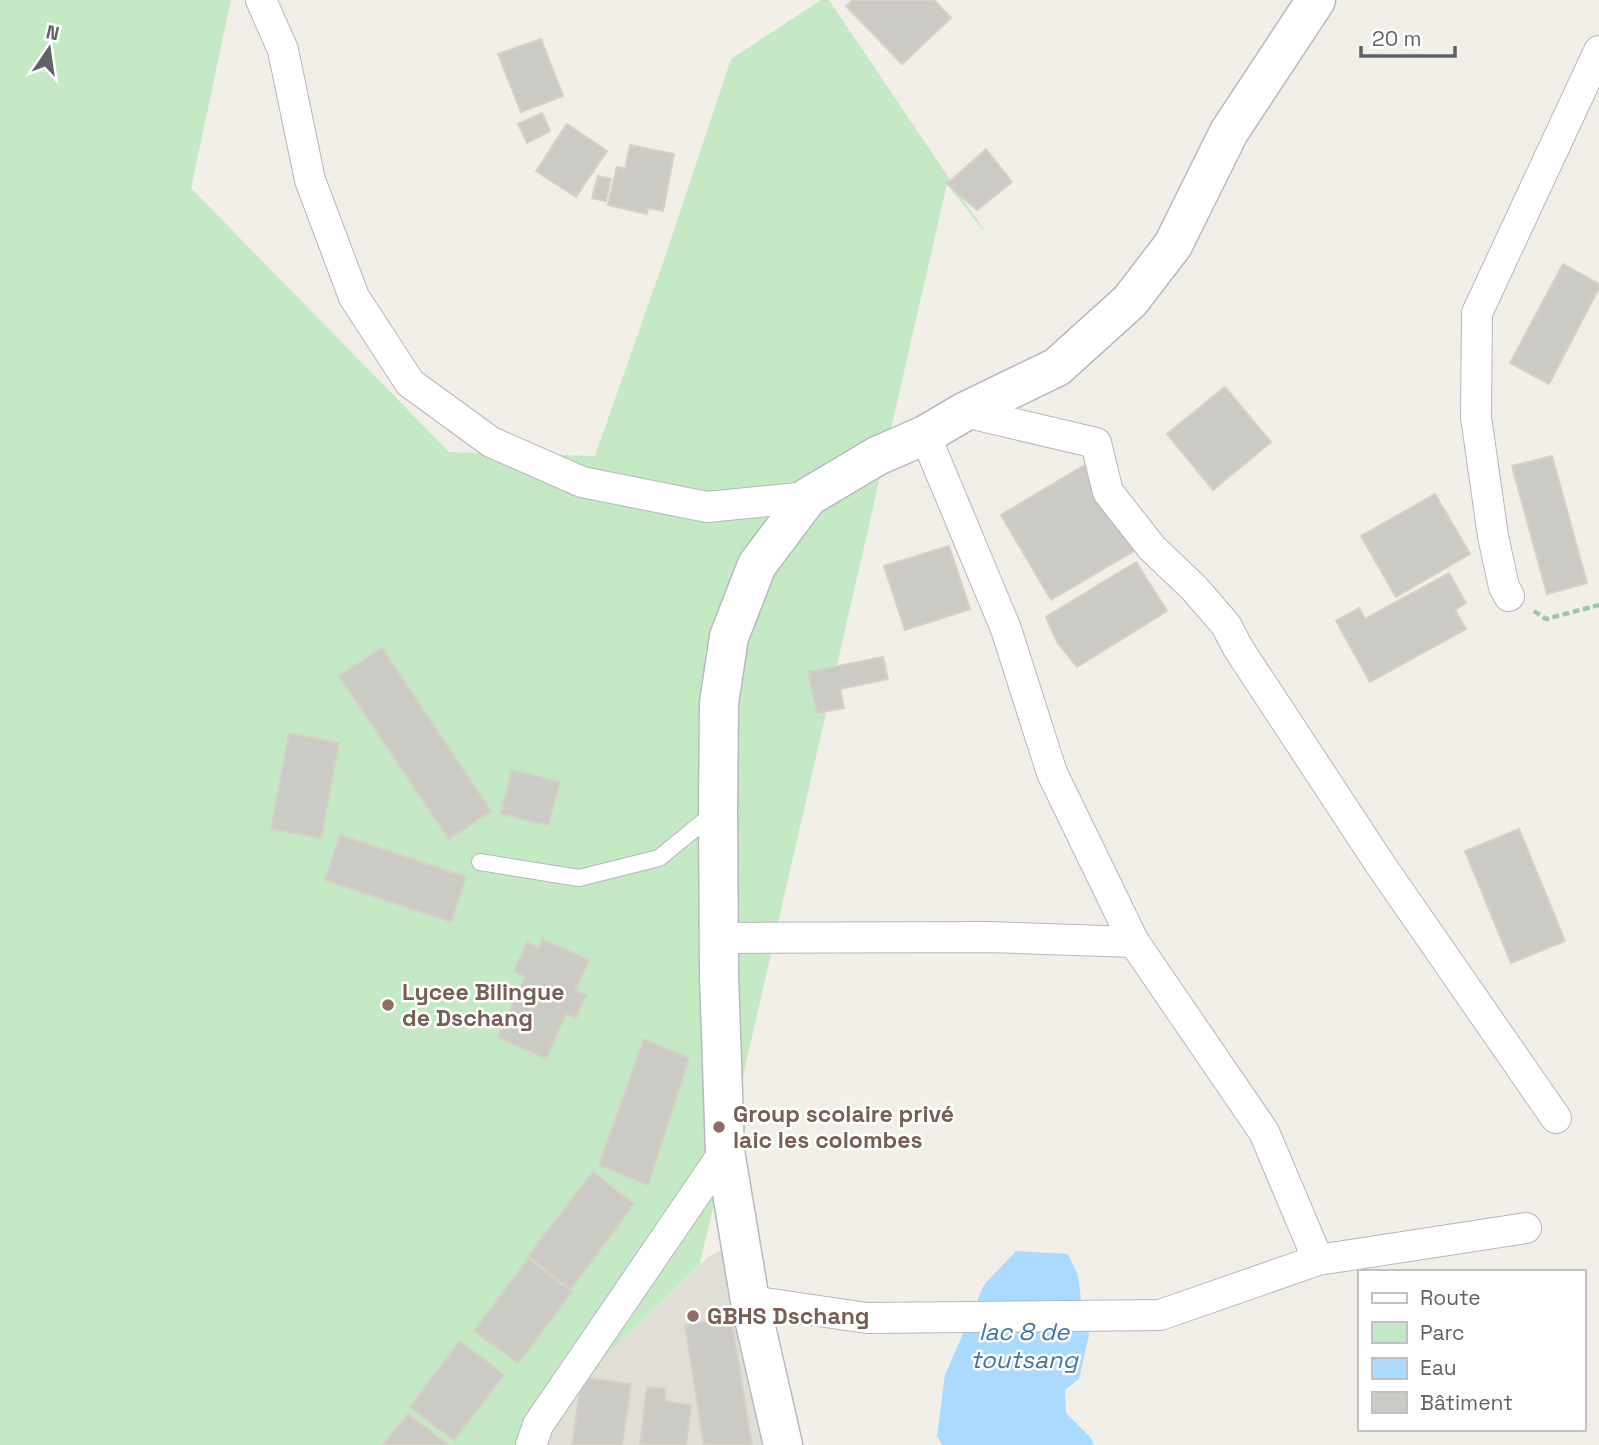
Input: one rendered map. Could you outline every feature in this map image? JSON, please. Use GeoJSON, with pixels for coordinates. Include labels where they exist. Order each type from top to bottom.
{"type":"FeatureCollection","features":[{"type":"Feature","properties":{"kind":"street"},"geometry":{"type":"LineString","coordinates":[[261,0],[283,51],[310,180],[354,297],[410,383],[491,442],[582,482],[707,507],[808,497]]}},
{"type":"Feature","properties":{"kind":"street"},"geometry":{"type":"LineString","coordinates":[[783,1445],[750,1301],[725,1151],[719,938],[719,703],[729,638],[757,565],[808,497],[877,456],[925,435],[964,412],[1057,367],[1130,301],[1173,245],[1229,132],[1317,0]]}},
{"type":"Feature","properties":{"kind":"street"},"geometry":{"type":"LineString","coordinates":[[1509,596],[1504,587],[1494,546],[1476,417],[1477,313],[1599,51]]}},
{"type":"Feature","properties":{"kind":"street"},"geometry":{"type":"LineString","coordinates":[[964,412],[1096,443],[1108,492],[1152,548],[1194,588],[1226,625],[1238,648],[1380,864],[1556,1118]]}},
{"type":"Feature","properties":{"kind":"street"},"geometry":{"type":"LineString","coordinates":[[925,435],[1006,629],[1052,773],[1134,942],[1264,1132],[1318,1260]]}},
{"type":"Feature","properties":{"kind":"street"},"geometry":{"type":"LineString","coordinates":[[719,938],[990,937],[1134,942]]}},
{"type":"Feature","properties":{"kind":"street"},"geometry":{"type":"LineString","coordinates":[[531,1438],[725,1151]]}},
{"type":"Feature","properties":{"kind":"street"},"geometry":{"type":"LineString","coordinates":[[750,1301],[867,1318],[1160,1315],[1318,1260],[1526,1228]]}},
{"type":"Feature","properties":{"kind":"lane"},"geometry":{"type":"LineString","coordinates":[[480,862],[579,878],[659,859],[719,809]]}},
{"type":"Feature","properties":{"kind":"path"},"geometry":{"type":"LineString","coordinates":[[1509,596],[1546,619],[1599,605]]}},
{"type":"Feature","properties":{"kind":"shaded area","name":"GBHS Dschang"},"geometry":{"type":"Polygon","coordinates":[[[722,1250],[773,1445],[548,1445],[549,1437],[606,1356],[708,1257],[722,1250]]]}},
{"type":"Feature","properties":{"kind":"green space"},"geometry":{"type":"Polygon","coordinates":[[[0,0],[231,0],[191,188],[449,452],[595,456],[731,59],[821,0],[829,0],[990,239],[947,184],[700,1264],[606,1356],[549,1437],[548,1445],[0,1445],[0,0]]]}},
{"type":"Feature","properties":{"kind":"water","name":"lac 8 de toutsang"},"geometry":{"type":"Polygon","coordinates":[[[1016,1251],[1068,1254],[1078,1275],[1089,1335],[1079,1379],[1065,1390],[1066,1413],[1091,1438],[1094,1445],[942,1445],[937,1436],[945,1375],[984,1285],[1016,1251]]]}},
{"type":"Feature","properties":{"kind":"building"},"geometry":{"type":"Polygon","coordinates":[[[853,0],[934,0],[951,18],[902,64],[846,6],[853,0]]]}},
{"type":"Feature","properties":{"kind":"building"},"geometry":{"type":"Polygon","coordinates":[[[541,39],[563,96],[521,112],[498,54],[541,39]]]}},
{"type":"Feature","properties":{"kind":"building"},"geometry":{"type":"Polygon","coordinates":[[[542,113],[550,131],[527,143],[518,124],[542,113]]]}},
{"type":"Feature","properties":{"kind":"building"},"geometry":{"type":"Polygon","coordinates":[[[567,124],[607,151],[576,197],[536,171],[567,124]]]}},
{"type":"Feature","properties":{"kind":"building"},"geometry":{"type":"Polygon","coordinates":[[[630,145],[674,154],[663,211],[648,208],[647,214],[608,205],[617,167],[625,169],[630,145]]]}},
{"type":"Feature","properties":{"kind":"building"},"geometry":{"type":"Polygon","coordinates":[[[986,149],[1012,182],[977,210],[947,184],[986,149]]]}},
{"type":"Feature","properties":{"kind":"building"},"geometry":{"type":"Polygon","coordinates":[[[598,176],[611,179],[606,201],[592,198],[598,176]]]}},
{"type":"Feature","properties":{"kind":"building"},"geometry":{"type":"Polygon","coordinates":[[[1563,264],[1599,284],[1599,288],[1549,384],[1510,363],[1563,264]]]}},
{"type":"Feature","properties":{"kind":"building"},"geometry":{"type":"Polygon","coordinates":[[[1225,387],[1271,442],[1213,490],[1167,434],[1225,387]]]}},
{"type":"Feature","properties":{"kind":"building"},"geometry":{"type":"Polygon","coordinates":[[[1552,456],[1587,583],[1547,594],[1512,466],[1552,456]]]}},
{"type":"Feature","properties":{"kind":"building"},"geometry":{"type":"Polygon","coordinates":[[[1088,463],[1139,548],[1051,600],[1001,515],[1088,463]]]}},
{"type":"Feature","properties":{"kind":"building"},"geometry":{"type":"Polygon","coordinates":[[[1435,494],[1470,554],[1396,597],[1361,536],[1435,494]]]}},
{"type":"Feature","properties":{"kind":"building"},"geometry":{"type":"Polygon","coordinates":[[[949,546],[970,609],[905,630],[884,566],[949,546]]]}},
{"type":"Feature","properties":{"kind":"building"},"geometry":{"type":"Polygon","coordinates":[[[1136,562],[1167,611],[1077,667],[1057,642],[1046,617],[1136,562]]]}},
{"type":"Feature","properties":{"kind":"building"},"geometry":{"type":"Polygon","coordinates":[[[1449,573],[1466,603],[1455,610],[1466,629],[1370,682],[1336,621],[1359,608],[1365,619],[1449,573]]]}},
{"type":"Feature","properties":{"kind":"building"},"geometry":{"type":"Polygon","coordinates":[[[382,648],[491,811],[449,839],[339,676],[382,648]]]}},
{"type":"Feature","properties":{"kind":"building"},"geometry":{"type":"Polygon","coordinates":[[[883,657],[888,679],[840,689],[844,708],[817,713],[808,672],[883,657]]]}},
{"type":"Feature","properties":{"kind":"building"},"geometry":{"type":"Polygon","coordinates":[[[289,733],[339,743],[321,838],[271,829],[289,733]]]}},
{"type":"Feature","properties":{"kind":"building"},"geometry":{"type":"Polygon","coordinates":[[[512,770],[560,782],[548,825],[501,814],[512,770]]]}},
{"type":"Feature","properties":{"kind":"building"},"geometry":{"type":"Polygon","coordinates":[[[1519,829],[1565,941],[1511,963],[1465,851],[1519,829]]]}},
{"type":"Feature","properties":{"kind":"building"},"geometry":{"type":"Polygon","coordinates":[[[340,835],[466,877],[451,922],[325,880],[340,835]]]}},
{"type":"Feature","properties":{"kind":"building"},"geometry":{"type":"Polygon","coordinates":[[[542,939],[589,960],[575,991],[586,995],[576,1018],[566,1014],[546,1059],[498,1037],[525,977],[514,971],[527,942],[539,948],[542,939]]]}},
{"type":"Feature","properties":{"kind":"building"},"geometry":{"type":"Polygon","coordinates":[[[644,1039],[689,1058],[648,1185],[599,1165],[644,1039]]]}},
{"type":"Feature","properties":{"kind":"building"},"geometry":{"type":"Polygon","coordinates":[[[593,1172],[634,1204],[571,1289],[528,1256],[593,1172]]]}},
{"type":"Feature","properties":{"kind":"building"},"geometry":{"type":"Polygon","coordinates":[[[528,1259],[572,1292],[518,1363],[474,1331],[528,1259]]]}},
{"type":"Feature","properties":{"kind":"building"},"geometry":{"type":"Polygon","coordinates":[[[731,1318],[752,1445],[704,1445],[685,1325],[731,1318]]]}},
{"type":"Feature","properties":{"kind":"building"},"geometry":{"type":"Polygon","coordinates":[[[460,1341],[504,1375],[454,1440],[410,1407],[460,1341]]]}},
{"type":"Feature","properties":{"kind":"building"},"geometry":{"type":"Polygon","coordinates":[[[582,1377],[631,1384],[622,1445],[572,1445],[582,1377]]]}},
{"type":"Feature","properties":{"kind":"building"},"geometry":{"type":"Polygon","coordinates":[[[647,1387],[666,1389],[664,1401],[691,1405],[686,1445],[640,1445],[647,1387]]]}},
{"type":"Feature","properties":{"kind":"building"},"geometry":{"type":"Polygon","coordinates":[[[408,1414],[448,1445],[383,1445],[408,1414]]]}},
{"type":"Feature","properties":{"kind":"place","name":"Lycee Bilingue de Dschang"},"geometry":{"type":"Point","coordinates":[388,1005]}},
{"type":"Feature","properties":{"kind":"place","name":"Group scolaire privé laic les colombes"},"geometry":{"type":"Point","coordinates":[719,1127]}},
{"type":"Feature","properties":{"kind":"place","name":"GBHS Dschang"},"geometry":{"type":"Point","coordinates":[693,1316]}}]}
